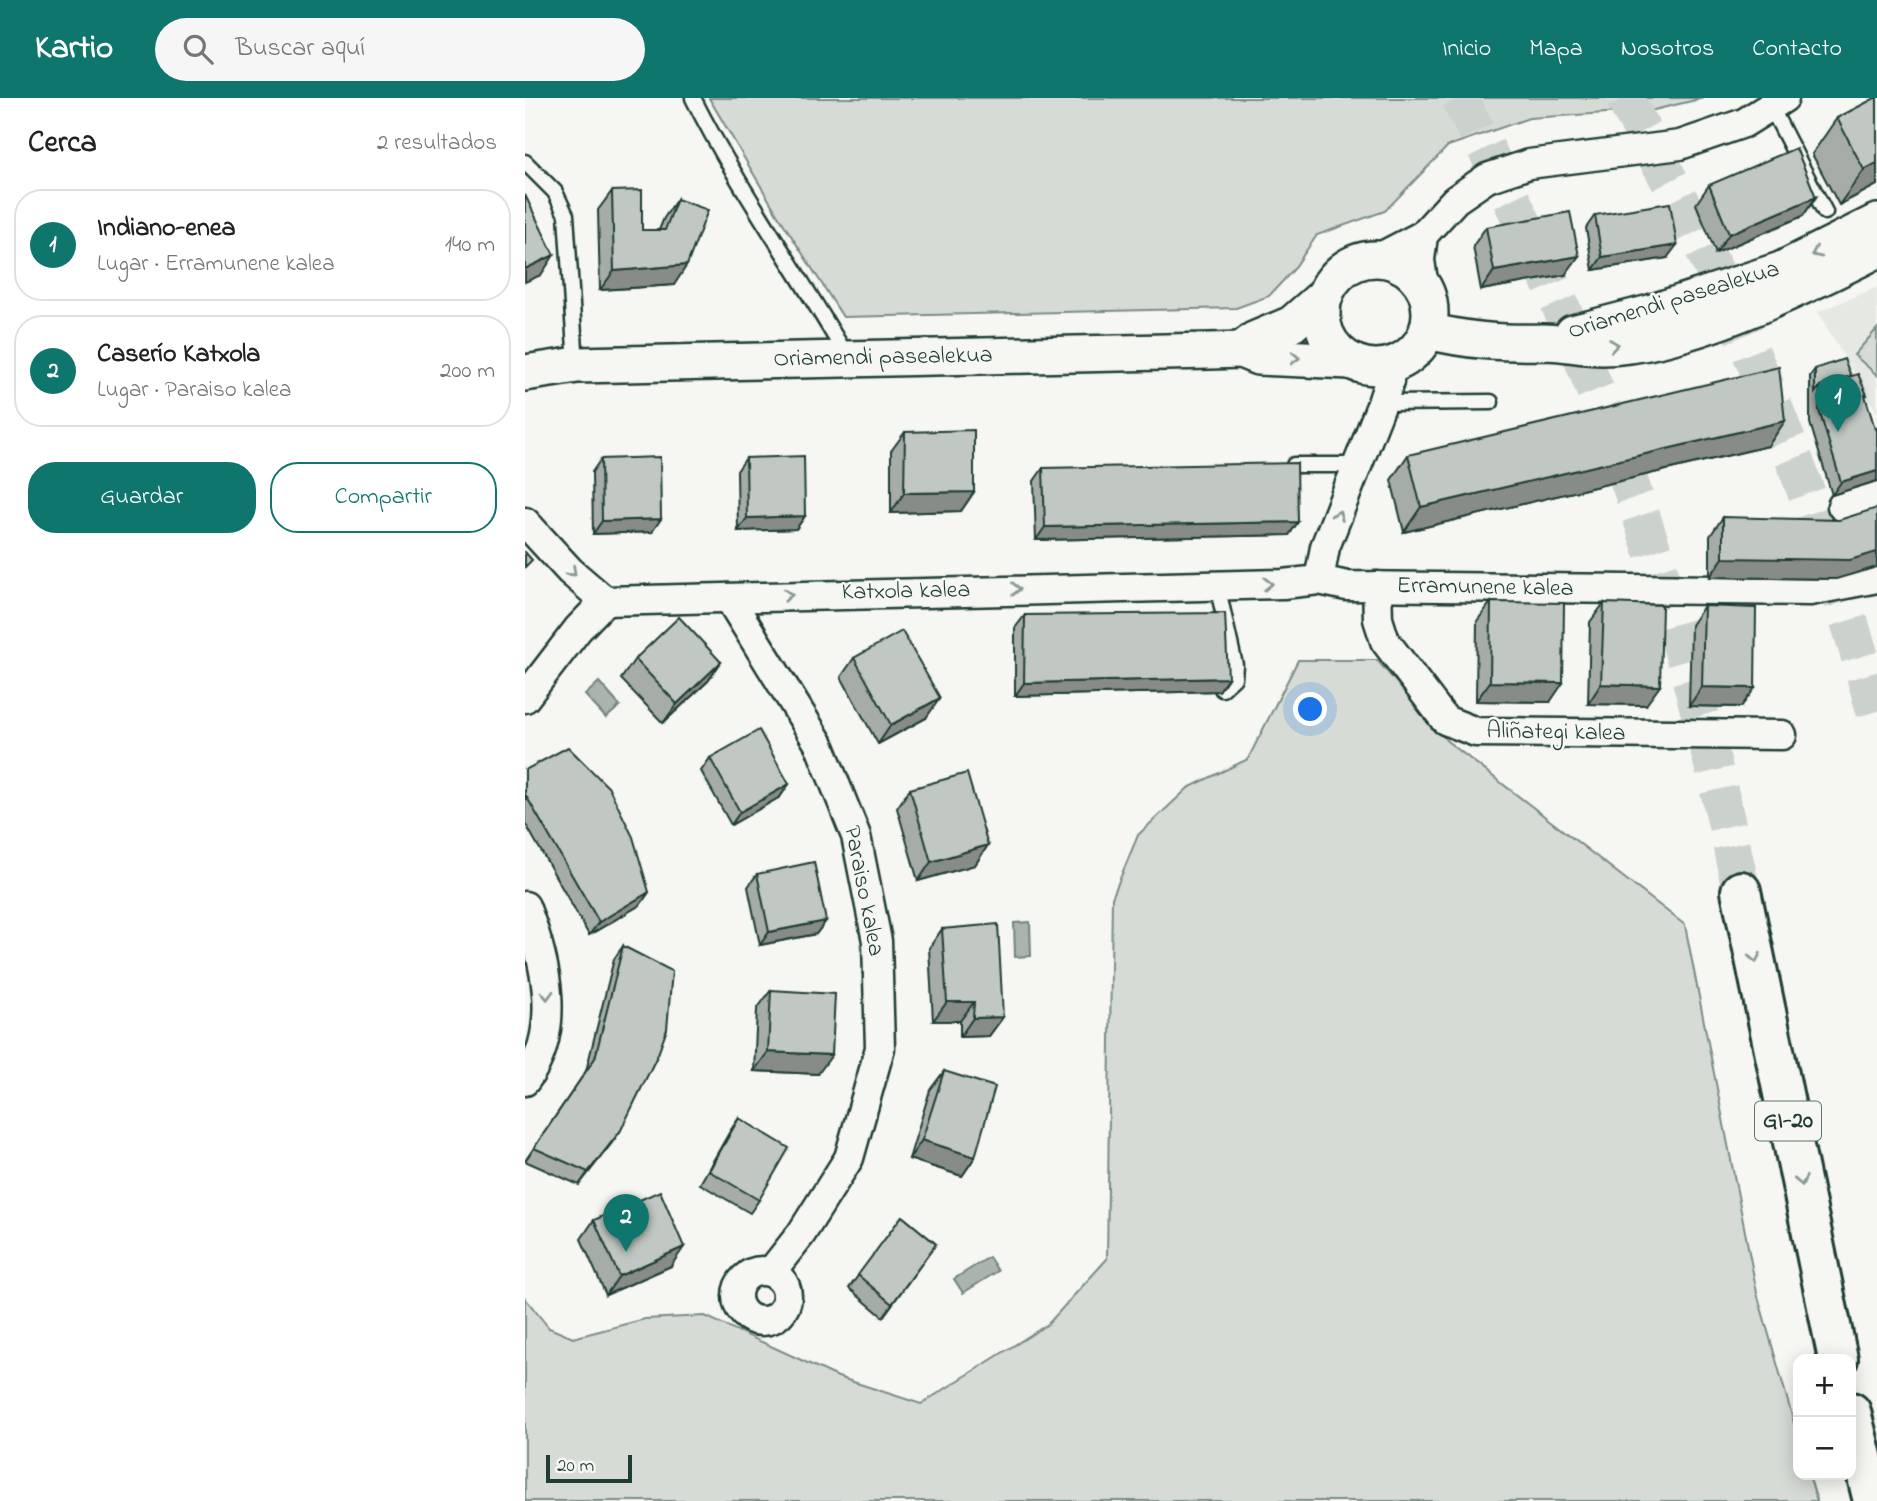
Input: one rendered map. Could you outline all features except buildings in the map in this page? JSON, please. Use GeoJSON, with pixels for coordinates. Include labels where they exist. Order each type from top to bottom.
{"type":"FeatureCollection","features":[{"type":"Feature","properties":{"kind":"highway","name":"GI-20"},"geometry":{"type":"LineString","coordinates":[[1741,891],[1837,1354]]}},
{"type":"Feature","properties":{"kind":"highway"},"geometry":{"type":"LineString","coordinates":[[1852,1417],[1873,1501]]}},
{"type":"Feature","properties":{"kind":"street"},"geometry":{"type":"LineString","coordinates":[[1375,260],[1423,235],[1440,214],[1470,188],[1508,169],[1528,164],[1680,145],[1715,135],[1778,102]]}},
{"type":"Feature","properties":{"kind":"street","name":"Oriamendi pasealekua"},"geometry":{"type":"LineString","coordinates":[[1546,342],[1597,325],[1650,313],[1781,270],[1877,222]]}},
{"type":"Feature","properties":{"kind":"street"},"geometry":{"type":"LineString","coordinates":[[1423,235],[1420,260],[1429,309],[1427,331],[1413,353],[1390,366],[1375,368],[1351,360],[1334,347],[1326,333],[1323,321],[1325,295],[1339,274],[1362,261],[1375,260],[1403,267],[1424,288]]}},
{"type":"Feature","properties":{"kind":"street","name":"Oriamendi pasealekua"},"geometry":{"type":"LineString","coordinates":[[1427,331],[1472,341],[1546,342],[1603,347],[1658,339],[1719,320],[1784,295],[1877,250]]}},
{"type":"Feature","properties":{"kind":"street","name":"Oriamendi pasealekua"},"geometry":{"type":"LineString","coordinates":[[1241,350],[1254,340],[1292,324],[1325,295]]}},
{"type":"Feature","properties":{"kind":"street","name":"Oriamendi pasealekua"},"geometry":{"type":"LineString","coordinates":[[525,373],[577,365],[1241,350],[1258,357],[1351,360]]}},
{"type":"Feature","properties":{"kind":"street"},"geometry":{"type":"LineString","coordinates":[[1319,580],[1325,547],[1382,403],[1389,383],[1390,366]]}},
{"type":"Feature","properties":{"kind":"street"},"geometry":{"type":"LineString","coordinates":[[1842,506],[1877,496]]}},
{"type":"Feature","properties":{"kind":"street"},"geometry":{"type":"LineString","coordinates":[[525,522],[570,571],[605,601],[577,629],[525,698]]}},
{"type":"Feature","properties":{"kind":"street","name":"Erramunene kalea"},"geometry":{"type":"LineString","coordinates":[[1319,580],[1347,586],[1810,591],[1877,578]]}},
{"type":"Feature","properties":{"kind":"street","name":"Katxola kalea"},"geometry":{"type":"LineString","coordinates":[[605,601],[1319,580]]}},
{"type":"Feature","properties":{"kind":"street","name":"Aliñategi kalea"},"geometry":{"type":"LineString","coordinates":[[1377,586],[1378,619],[1385,641],[1445,720],[1457,727],[1476,732],[1782,735]]}},
{"type":"Feature","properties":{"kind":"street","name":"Paraiso kalea"},"geometry":{"type":"LineString","coordinates":[[729,598],[819,744],[856,836],[877,941],[880,1048],[849,1158],[801,1234],[771,1272]]}},
{"type":"Feature","properties":{"kind":"street"},"geometry":{"type":"LineString","coordinates":[[525,906],[546,974],[547,1014],[542,1053],[525,1081]]}},
{"type":"Feature","properties":{"kind":"lane"},"geometry":{"type":"LineString","coordinates":[[693,98],[718,150],[811,295],[847,359]]}},
{"type":"Feature","properties":{"kind":"lane"},"geometry":{"type":"LineString","coordinates":[[1778,102],[1825,212]]}},
{"type":"Feature","properties":{"kind":"lane"},"geometry":{"type":"LineString","coordinates":[[525,162],[555,192],[566,215],[577,365]]}},
{"type":"Feature","properties":{"kind":"lane"},"geometry":{"type":"LineString","coordinates":[[1382,403],[1491,402]]}},
{"type":"Feature","properties":{"kind":"lane"},"geometry":{"type":"LineString","coordinates":[[1294,465],[1358,465]]}},
{"type":"Feature","properties":{"kind":"lane"},"geometry":{"type":"LineString","coordinates":[[1217,585],[1235,665],[1234,678],[1222,688]]}},
{"type":"Feature","properties":{"kind":"shaded area"},"geometry":{"type":"Polygon","coordinates":[[[709,98],[1704,98],[1654,110],[1529,118],[1448,146],[1385,211],[1317,235],[1293,270],[1269,296],[1236,308],[843,317],[776,212],[709,98]]]}},
{"type":"Feature","properties":{"kind":"shaded area"},"geometry":{"type":"Polygon","coordinates":[[[1877,287],[1877,413],[1818,312],[1877,287]]]}},
{"type":"Feature","properties":{"kind":"shaded area"},"geometry":{"type":"Polygon","coordinates":[[[1877,329],[1877,375],[1854,355],[1877,329]]]}},
{"type":"Feature","properties":{"kind":"shaded area"},"geometry":{"type":"Polygon","coordinates":[[[1298,660],[1377,660],[1447,741],[1685,925],[1757,1293],[1793,1419],[1793,1480],[1811,1480],[1817,1501],[525,1501],[525,1298],[549,1328],[573,1338],[645,1319],[705,1316],[838,1377],[921,1404],[1048,1324],[1107,1259],[1112,898],[1138,835],[1188,788],[1248,759],[1298,660]]]}},
{"type":"Feature","properties":{"kind":"shaded area"},"geometry":{"type":"Polygon","coordinates":[[[599,682],[620,706],[606,718],[585,695],[599,682]]]}},
{"type":"Feature","properties":{"kind":"shaded area"},"geometry":{"type":"Polygon","coordinates":[[[1030,922],[1031,956],[1015,957],[1014,923],[1030,922]]]}},
{"type":"Feature","properties":{"kind":"shaded area"},"geometry":{"type":"Polygon","coordinates":[[[989,1257],[998,1271],[963,1293],[954,1279],[989,1257]]]}},
{"type":"Feature","properties":{"kind":"tunnel"},"geometry":{"type":"LineString","coordinates":[[1459,98],[1508,192],[1553,288],[1630,484],[1692,685],[1741,891]]}},
{"type":"Feature","properties":{"kind":"tunnel"},"geometry":{"type":"LineString","coordinates":[[1624,98],[1703,246],[1771,400],[1829,557],[1877,718]]}},
{"type":"Feature","properties":{"kind":"place","name":"Indiano-enea"},"geometry":{"type":"Point","coordinates":[1838,432]}},
{"type":"Feature","properties":{"kind":"place","name":"Caserío Katxola"},"geometry":{"type":"Point","coordinates":[626,1252]}}]}
